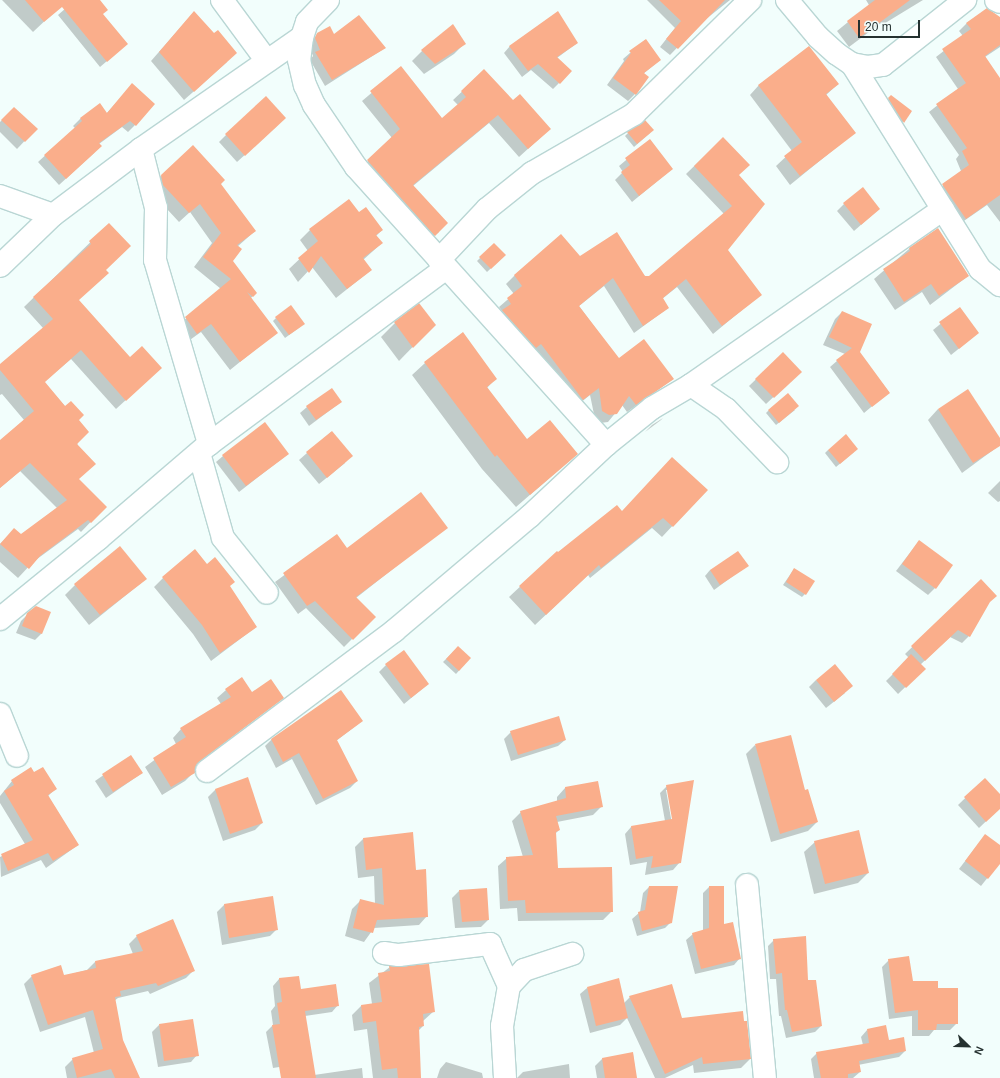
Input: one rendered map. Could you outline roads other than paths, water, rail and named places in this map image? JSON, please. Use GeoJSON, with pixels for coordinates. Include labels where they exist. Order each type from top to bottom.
{"type":"FeatureCollection","features":[{"type":"Feature","properties":{"kind":"street"},"geometry":{"type":"LineString","coordinates":[[222,0],[267,61]]}},
{"type":"Feature","properties":{"kind":"street"},"geometry":{"type":"LineString","coordinates":[[328,0],[315,11],[302,37],[299,60],[305,85],[314,105],[356,168],[606,445]]}},
{"type":"Feature","properties":{"kind":"street"},"geometry":{"type":"LineString","coordinates":[[0,618],[204,448],[442,264],[487,209],[532,173],[634,114],[750,0]]}},
{"type":"Feature","properties":{"kind":"street"},"geometry":{"type":"LineString","coordinates":[[787,0],[818,37],[852,64],[980,269],[1000,284]]}},
{"type":"Feature","properties":{"kind":"street"},"geometry":{"type":"LineString","coordinates":[[852,64],[868,67],[883,65],[965,0]]}},
{"type":"Feature","properties":{"kind":"street"},"geometry":{"type":"LineString","coordinates":[[996,0],[1000,2]]}},
{"type":"Feature","properties":{"kind":"street"},"geometry":{"type":"LineString","coordinates":[[0,266],[53,215],[141,149],[302,37]]}},
{"type":"Feature","properties":{"kind":"street"},"geometry":{"type":"LineString","coordinates":[[141,149],[156,208],[155,260],[204,448],[223,538],[267,593]]}},
{"type":"Feature","properties":{"kind":"street"},"geometry":{"type":"LineString","coordinates":[[0,196],[53,215]]}},
{"type":"Feature","properties":{"kind":"street"},"geometry":{"type":"LineString","coordinates":[[207,771],[394,631],[530,517],[606,445],[652,408],[691,385],[943,209]]}},
{"type":"Feature","properties":{"kind":"street"},"geometry":{"type":"LineString","coordinates":[[691,385],[726,409],[777,462]]}},
{"type":"Feature","properties":{"kind":"street"},"geometry":{"type":"LineString","coordinates":[[0,714],[18,756]]}},
{"type":"Feature","properties":{"kind":"street"},"geometry":{"type":"LineString","coordinates":[[747,884],[765,1078]]}},
{"type":"Feature","properties":{"kind":"street"},"geometry":{"type":"LineString","coordinates":[[384,953],[399,955],[490,944],[509,986]]}},
{"type":"Feature","properties":{"kind":"street"},"geometry":{"type":"LineString","coordinates":[[505,1078],[502,1026],[509,986],[524,970],[572,954]]}}]}
